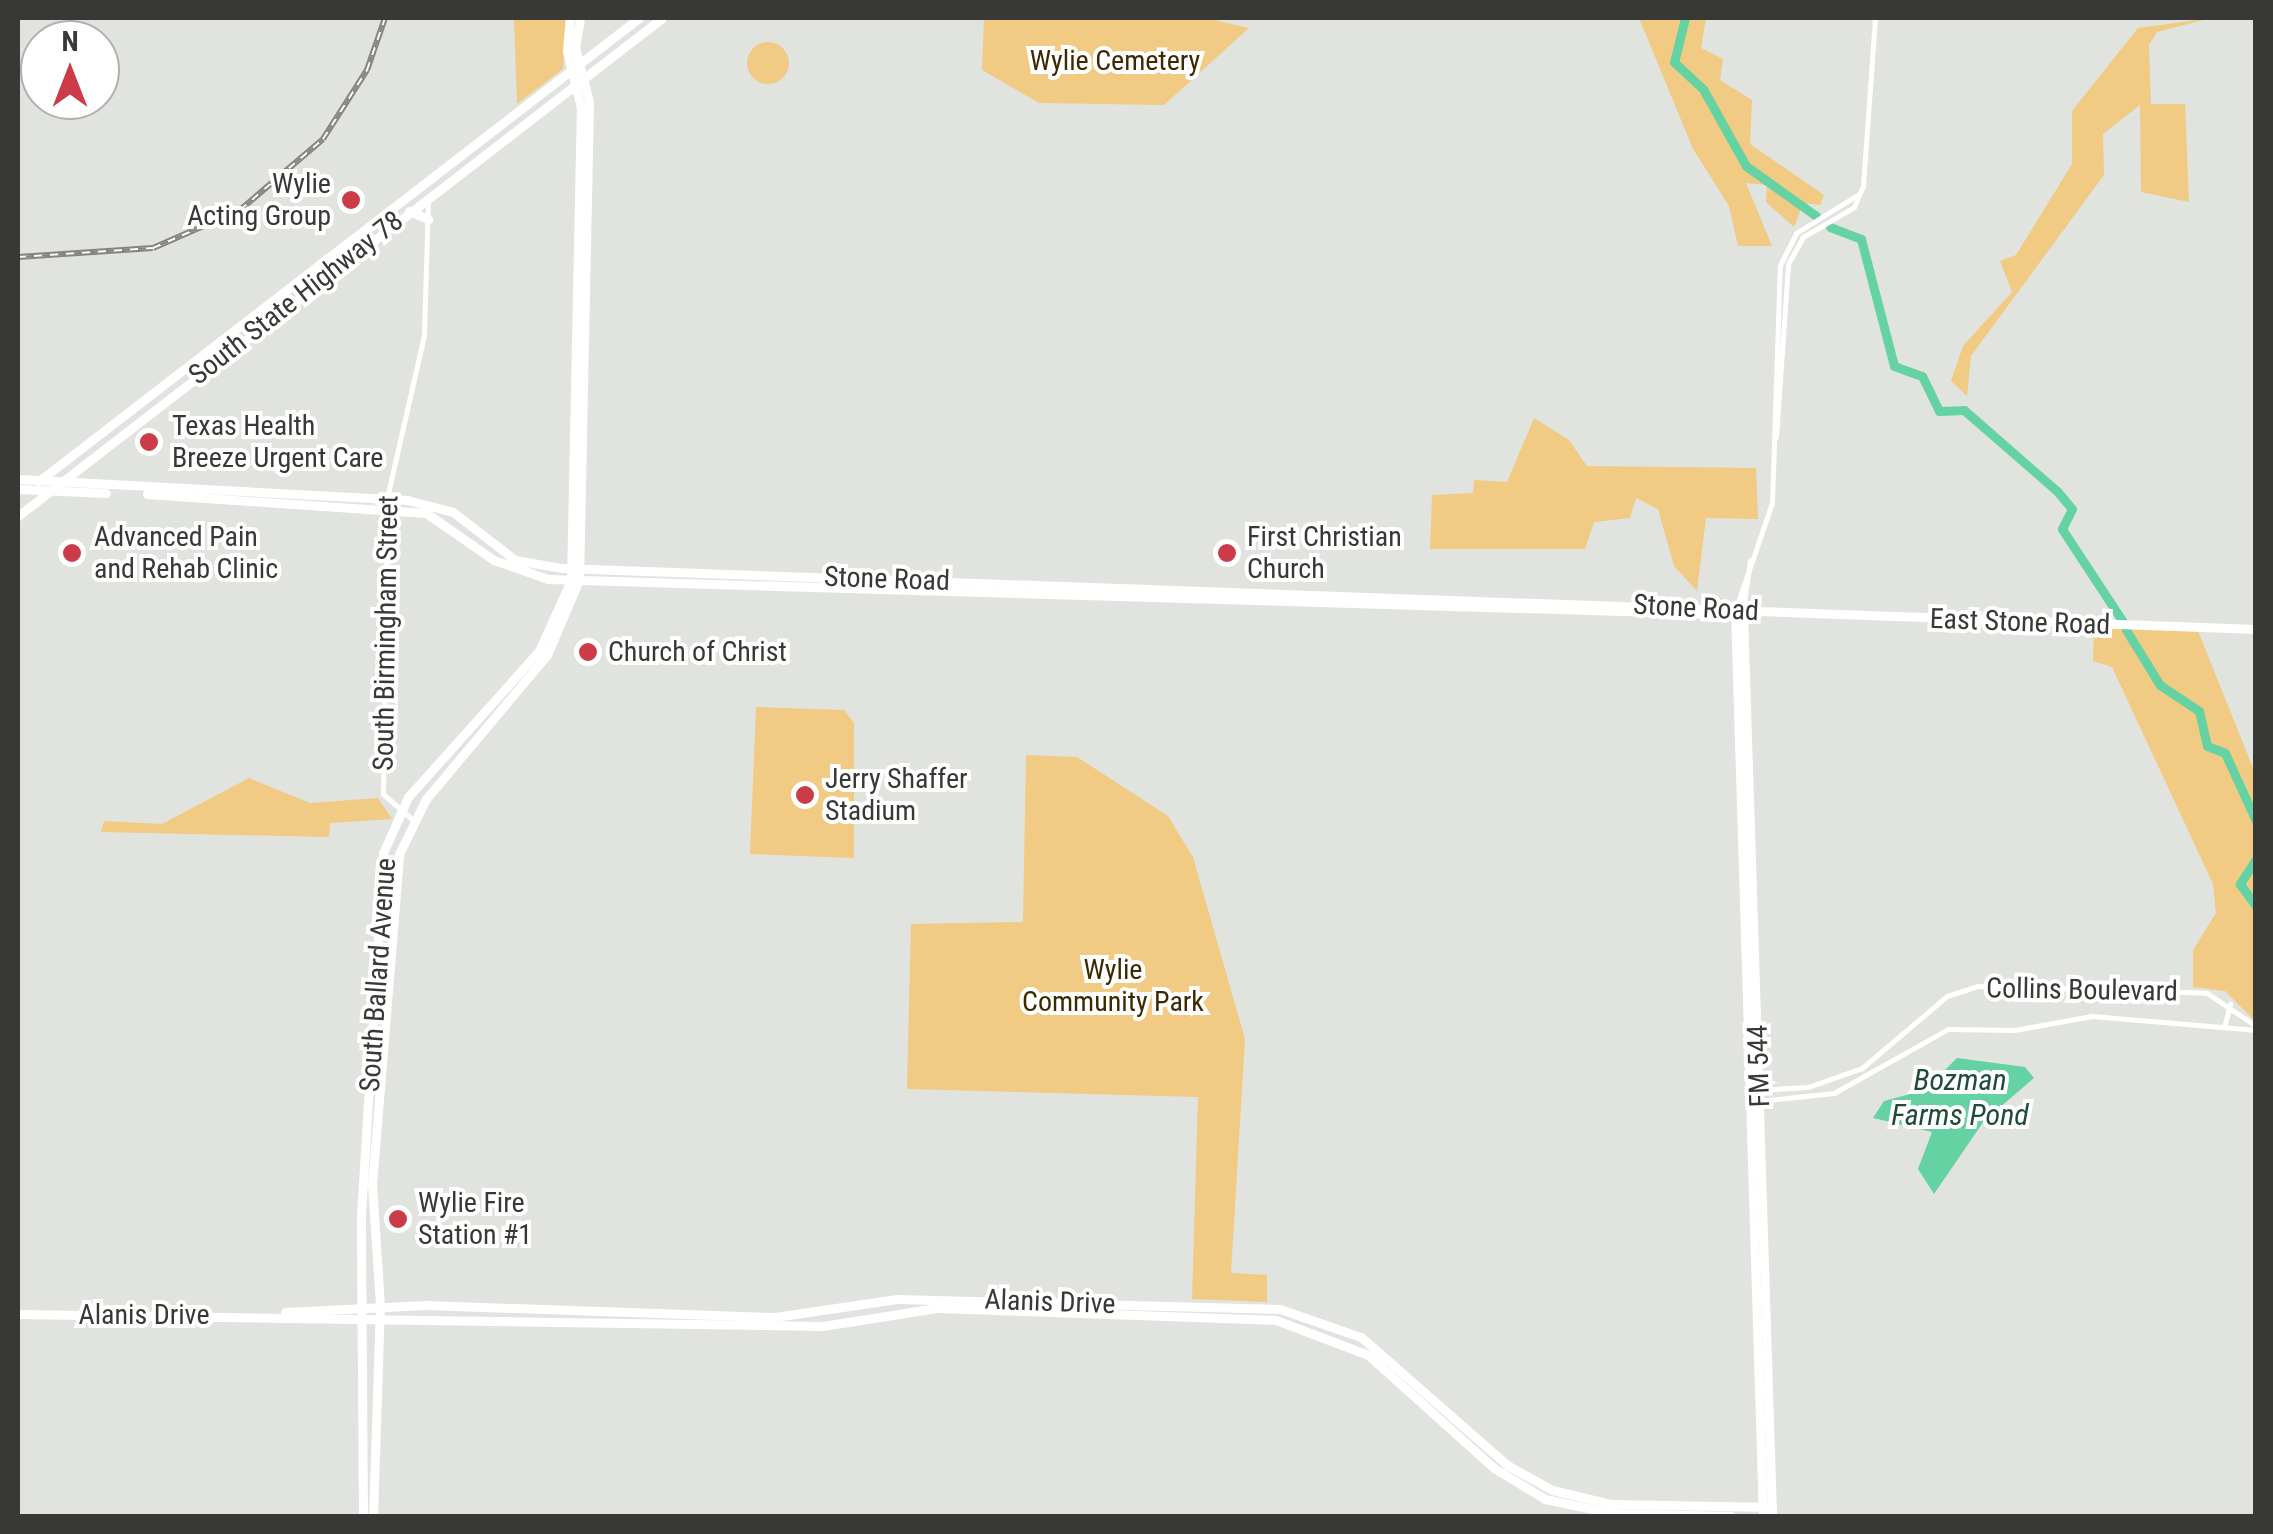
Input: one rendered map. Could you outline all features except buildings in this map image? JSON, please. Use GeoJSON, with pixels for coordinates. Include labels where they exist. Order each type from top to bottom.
{"type":"FeatureCollection","features":[{"type":"Feature","properties":{"kind":"main road","name":"South Ballard Avenue"},"geometry":{"type":"LineString","coordinates":[[373,1516],[380,1304],[372,1184],[394,887],[414,820],[547,655],[575,573],[581,104],[570,18]]}},
{"type":"Feature","properties":{"kind":"main road","name":"South Ballard Avenue"},"geometry":{"type":"LineString","coordinates":[[575,67],[580,18]]}},
{"type":"Feature","properties":{"kind":"main road","name":"South State Highway 78"},"geometry":{"type":"LineString","coordinates":[[18,498],[23,489],[39,481],[640,18]]}},
{"type":"Feature","properties":{"kind":"main road","name":"South State Highway 78"},"geometry":{"type":"LineString","coordinates":[[18,516],[406,211],[662,18]]}},
{"type":"Feature","properties":{"kind":"main road"},"geometry":{"type":"LineString","coordinates":[[575,42],[598,48]]}},
{"type":"Feature","properties":{"kind":"main road","name":"South Ballard Avenue"},"geometry":{"type":"LineString","coordinates":[[579,404],[580,81]]}},
{"type":"Feature","properties":{"kind":"main road"},"geometry":{"type":"LineString","coordinates":[[558,96],[581,104]]}},
{"type":"Feature","properties":{"kind":"main road"},"geometry":{"type":"LineString","coordinates":[[406,211],[428,219]]}},
{"type":"Feature","properties":{"kind":"main road"},"geometry":{"type":"LineString","coordinates":[[156,391],[164,403]]}},
{"type":"Feature","properties":{"kind":"main road"},"geometry":{"type":"LineString","coordinates":[[73,473],[75,486]]}},
{"type":"Feature","properties":{"kind":"main road"},"geometry":{"type":"LineString","coordinates":[[18,479],[57,487],[387,503]]}},
{"type":"Feature","properties":{"kind":"main road"},"geometry":{"type":"LineString","coordinates":[[23,489],[75,486],[387,503]]}},
{"type":"Feature","properties":{"kind":"main road","name":"Stone Road"},"geometry":{"type":"LineString","coordinates":[[387,503],[444,519],[514,570],[1784,614]]}},
{"type":"Feature","properties":{"kind":"main road","name":"South Ballard Avenue"},"geometry":{"type":"LineString","coordinates":[[363,1516],[367,1306],[362,1216],[381,866],[400,813],[539,651],[575,573]]}},
{"type":"Feature","properties":{"kind":"main road","name":"FM 544"},"geometry":{"type":"LineString","coordinates":[[1739,612],[1767,1511]]}},
{"type":"Feature","properties":{"kind":"main road","name":"East Stone Road"},"geometry":{"type":"LineString","coordinates":[[1784,614],[2256,630]]}},
{"type":"Feature","properties":{"kind":"main road","name":"Alanis Drive"},"geometry":{"type":"LineString","coordinates":[[270,1316],[380,1304],[775,1317],[897,1299],[1280,1309],[1360,1337],[1507,1464],[1552,1490],[1612,1504],[1767,1511]]}},
{"type":"Feature","properties":{"kind":"main road","name":"Alanis Drive"},"geometry":{"type":"LineString","coordinates":[[18,1314],[822,1326],[937,1308],[1276,1320],[1368,1355],[1494,1468],[1545,1499],[1611,1513],[1731,1516]]}},
{"type":"Feature","properties":{"kind":"street"},"geometry":{"type":"LineString","coordinates":[[1739,612],[1750,561],[1770,517],[1788,264],[1804,237],[1844,216],[1859,194],[1875,18]]}},
{"type":"Feature","properties":{"kind":"street","name":"South Birmingham Street"},"geometry":{"type":"LineString","coordinates":[[400,813],[385,800],[382,774],[387,503],[424,335],[428,194]]}},
{"type":"Feature","properties":{"kind":"street"},"geometry":{"type":"LineString","coordinates":[[1775,440],[1779,278],[1796,234],[1859,194]]}},
{"type":"Feature","properties":{"kind":"street"},"geometry":{"type":"LineString","coordinates":[[400,813],[414,820]]}},
{"type":"Feature","properties":{"kind":"street","name":"Collins Boulevard"},"geometry":{"type":"LineString","coordinates":[[1755,1095],[1850,1074],[1947,996],[1977,986],[2230,1001],[2256,1028]]}},
{"type":"Feature","properties":{"kind":"street"},"geometry":{"type":"LineString","coordinates":[[2225,1024],[2230,1001]]}},
{"type":"Feature","properties":{"kind":"street","name":"Collins Boulevard"},"geometry":{"type":"LineString","coordinates":[[1755,1095],[1854,1085],[1948,1029],[2014,1030],[2092,1016],[2256,1028]]}},
{"type":"Feature","properties":{"kind":"street"},"geometry":{"type":"LineString","coordinates":[[1850,1074],[1854,1085]]}},
{"type":"Feature","properties":{"kind":"green space"},"geometry":{"type":"Polygon","coordinates":[[[514,18],[566,18],[563,69],[517,104],[514,18]]]}},
{"type":"Feature","properties":{"kind":"green space","name":"Wylie Cemetery"},"geometry":{"type":"Polygon","coordinates":[[[984,18],[1205,18],[1249,28],[1164,105],[1039,103],[982,70],[984,18]]]}},
{"type":"Feature","properties":{"kind":"green space"},"geometry":{"type":"Polygon","coordinates":[[[1639,18],[1706,18],[1701,48],[1723,59],[1720,80],[1752,100],[1750,144],[1824,195],[1820,205],[1803,203],[1794,227],[1766,202],[1767,185],[1746,183],[1772,246],[1738,246],[1729,206],[1693,149],[1639,18]]]}},
{"type":"Feature","properties":{"kind":"green space"},"geometry":{"type":"Polygon","coordinates":[[[2211,18],[2157,32],[2149,45],[2151,104],[2185,104],[2189,202],[2141,192],[2140,105],[2103,134],[2104,175],[1971,356],[1967,396],[1951,381],[1963,346],[2012,292],[2000,261],[2016,255],[2072,164],[2072,111],[2138,28],[2211,18]]]}},
{"type":"Feature","properties":{"kind":"green space"},"geometry":{"type":"Polygon","coordinates":[[[768,42],[783,48],[789,63],[783,78],[768,84],[753,78],[747,63],[753,48],[768,42]]]}},
{"type":"Feature","properties":{"kind":"green space"},"geometry":{"type":"Polygon","coordinates":[[[1534,418],[1569,440],[1587,466],[1756,468],[1758,519],[1706,518],[1697,591],[1674,566],[1658,509],[1636,498],[1630,518],[1594,522],[1585,549],[1430,549],[1432,495],[1473,493],[1474,480],[1507,482],[1534,418]]]}},
{"type":"Feature","properties":{"kind":"green space"},"geometry":{"type":"Polygon","coordinates":[[[2094,628],[2198,631],[2255,773],[2255,1021],[2225,991],[2193,987],[2193,950],[2216,913],[2213,884],[2112,667],[2093,661],[2094,628]]]}},
{"type":"Feature","properties":{"kind":"green space","name":"Jerry Shaffer Stadium"},"geometry":{"type":"Polygon","coordinates":[[[756,707],[844,710],[854,723],[854,858],[750,854],[756,707]]]}},
{"type":"Feature","properties":{"kind":"green space","name":"Wylie Community Park"},"geometry":{"type":"Polygon","coordinates":[[[1026,755],[1077,757],[1168,816],[1193,857],[1245,1039],[1231,1273],[1267,1275],[1267,1302],[1192,1299],[1198,1097],[907,1089],[911,924],[1023,922],[1026,755]]]}},
{"type":"Feature","properties":{"kind":"green space"},"geometry":{"type":"Polygon","coordinates":[[[249,778],[310,803],[378,798],[392,819],[330,823],[329,837],[101,832],[104,821],[162,824],[249,778]]]}},
{"type":"Feature","properties":{"kind":"water","name":"Bozman Farms Pond"},"geometry":{"type":"Polygon","coordinates":[[[1957,1058],[2025,1067],[2034,1078],[1984,1121],[1934,1194],[1918,1169],[1932,1132],[1873,1118],[1884,1101],[1925,1090],[1957,1058]]]}},
{"type":"Feature","properties":{"kind":"waterway"},"geometry":{"type":"LineString","coordinates":[[1685,18],[1674,62],[1703,89],[1746,166],[1816,216]]}},
{"type":"Feature","properties":{"kind":"waterway"},"geometry":{"type":"LineString","coordinates":[[1830,227],[1861,239],[1894,366],[1922,376],[1939,411],[1964,410],[2057,491],[2072,509],[2062,529],[2123,622]]}},
{"type":"Feature","properties":{"kind":"waterway"},"geometry":{"type":"LineString","coordinates":[[2126,630],[2160,685],[2199,711],[2207,746],[2225,753],[2256,821]]}},
{"type":"Feature","properties":{"kind":"waterway"},"geometry":{"type":"LineString","coordinates":[[2256,859],[2240,884],[2256,906]]}},
{"type":"Feature","properties":{"kind":"railway"},"geometry":{"type":"LineString","coordinates":[[18,257],[153,248],[240,210],[323,139],[367,70],[385,18]]}},
{"type":"Feature","properties":{"kind":"place","name":"Wylie Acting Group"},"geometry":{"type":"Point","coordinates":[351,200]}},
{"type":"Feature","properties":{"kind":"place","name":"Texas Health Breeze Urgent Care"},"geometry":{"type":"Point","coordinates":[149,442]}},
{"type":"Feature","properties":{"kind":"place","name":"Advanced Pain and Rehab Clinic"},"geometry":{"type":"Point","coordinates":[72,553]}},
{"type":"Feature","properties":{"kind":"place","name":"First Christian Church"},"geometry":{"type":"Point","coordinates":[1227,553]}},
{"type":"Feature","properties":{"kind":"place","name":"Church of Christ"},"geometry":{"type":"Point","coordinates":[588,652]}},
{"type":"Feature","properties":{"kind":"place","name":"Jerry Shaffer Stadium"},"geometry":{"type":"Point","coordinates":[805,795]}},
{"type":"Feature","properties":{"kind":"place","name":"Wylie Fire Station #1"},"geometry":{"type":"Point","coordinates":[398,1219]}}]}
